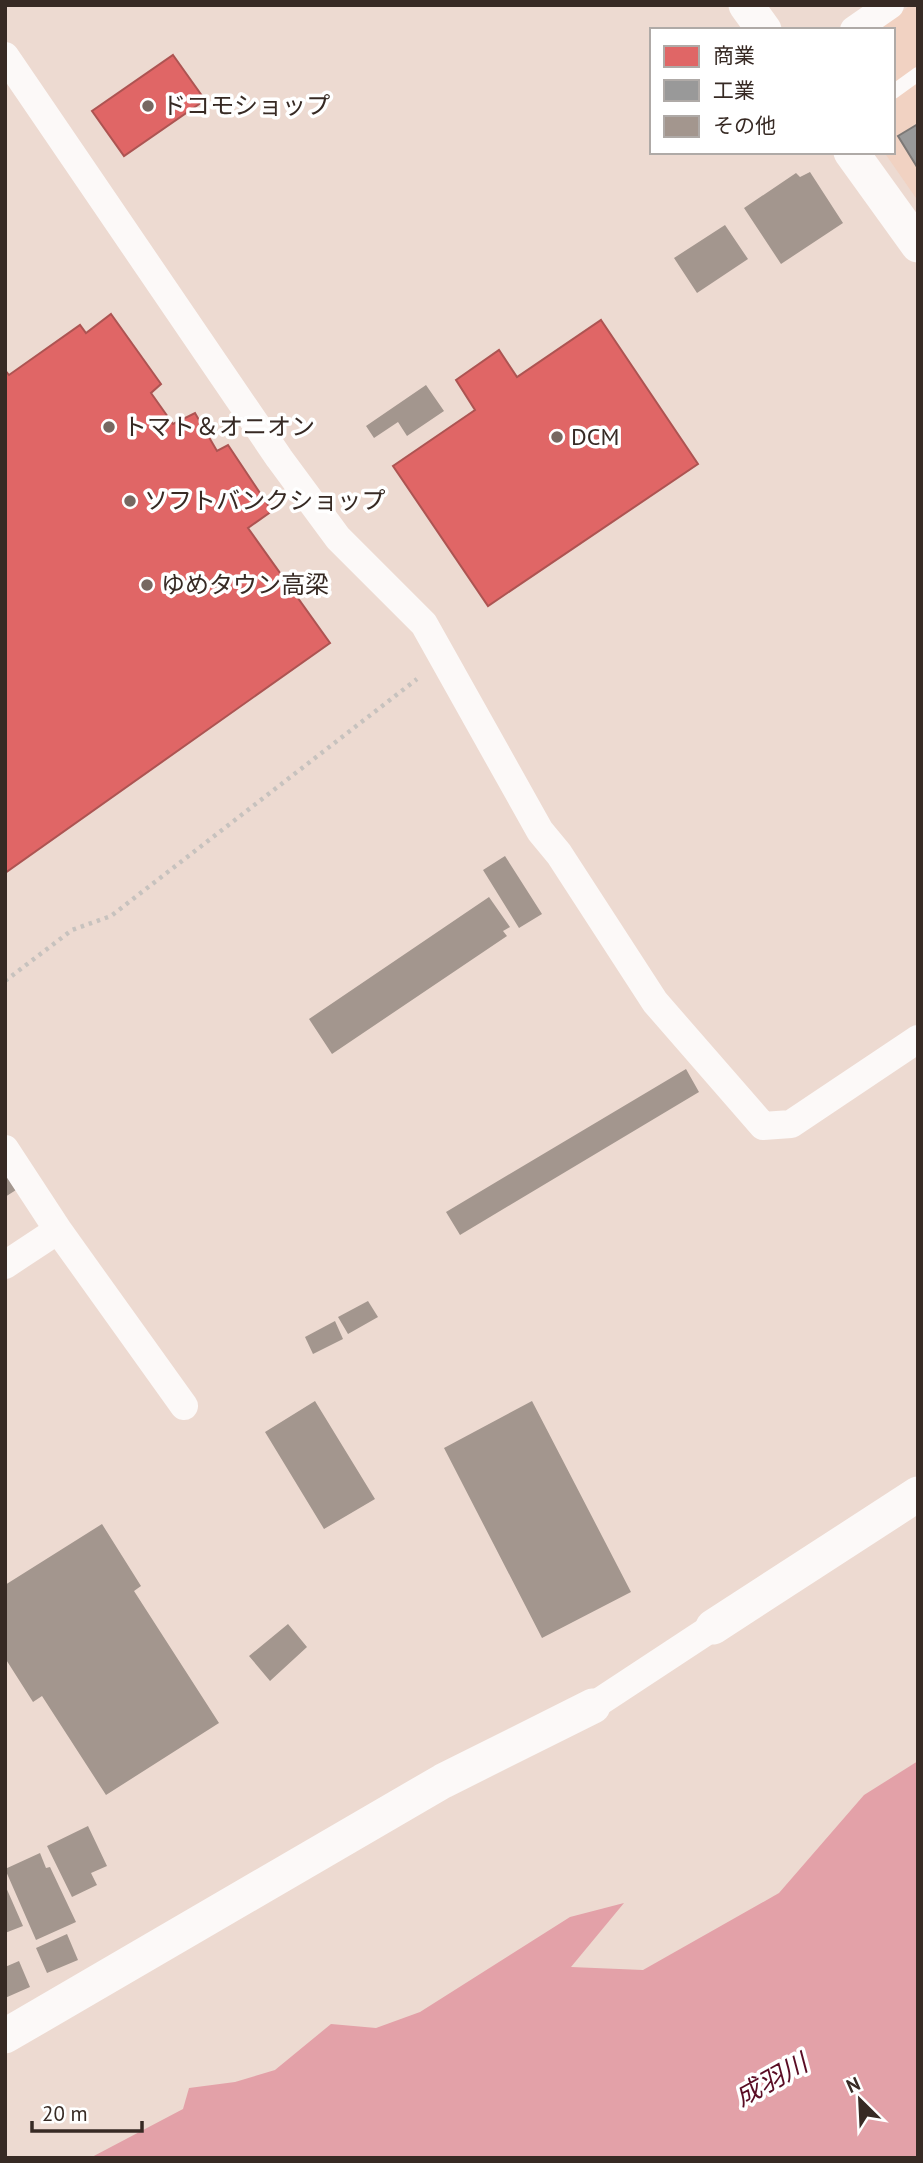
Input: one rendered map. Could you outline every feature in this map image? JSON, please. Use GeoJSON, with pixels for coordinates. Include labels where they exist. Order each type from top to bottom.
{"type":"FeatureCollection","features":[{"type":"Feature","properties":{"kind":"street"},"geometry":{"type":"LineString","coordinates":[[746,5],[763,28]]}},
{"type":"Feature","properties":{"kind":"street"},"geometry":{"type":"LineString","coordinates":[[857,28],[890,5]]}},
{"type":"Feature","properties":{"kind":"street"},"geometry":{"type":"LineString","coordinates":[[5,56],[338,538],[424,624],[445,657],[540,831],[559,854],[655,1002],[763,1126],[791,1124],[918,1039]]}},
{"type":"Feature","properties":{"kind":"street"},"geometry":{"type":"LineString","coordinates":[[852,154],[918,245]]}},
{"type":"Feature","properties":{"kind":"street"},"geometry":{"type":"LineString","coordinates":[[5,1149],[58,1230],[184,1406]]}},
{"type":"Feature","properties":{"kind":"street"},"geometry":{"type":"LineString","coordinates":[[5,1265],[58,1230]]}},
{"type":"Feature","properties":{"kind":"street"},"geometry":{"type":"LineString","coordinates":[[5,2036],[443,1780],[593,1706],[918,1494]]}},
{"type":"Feature","properties":{"kind":"lane"},"geometry":{"type":"LineString","coordinates":[[895,91],[918,74]]}},
{"type":"Feature","properties":{"kind":"path"},"geometry":{"type":"LineString","coordinates":[[5,981],[72,930],[111,916],[445,657]]}},
{"type":"Feature","properties":{"kind":"shaded area"},"geometry":{"type":"Polygon","coordinates":[[[911,5],[918,5],[918,201],[885,154],[895,154],[895,28],[878,28],[911,5]]]}},
{"type":"Feature","properties":{"kind":"water","name":"成羽川"},"geometry":{"type":"Polygon","coordinates":[[[918,1761],[918,2158],[90,2158],[183,2109],[189,2088],[235,2082],[275,2070],[331,2024],[376,2028],[420,2012],[570,1917],[624,1903],[571,1967],[643,1970],[779,1893],[864,1795],[918,1761]]]}},
{"type":"Feature","properties":{"kind":"building: 商業","name":"ドコモショップ"},"geometry":{"type":"Polygon","coordinates":[[[173,55],[205,100],[124,156],[92,111],[173,55]]]}},
{"type":"Feature","properties":{"kind":"building: 商業","name":"ゆめタウン高梁"},"geometry":{"type":"Polygon","coordinates":[[[111,314],[161,384],[151,393],[173,424],[195,413],[217,451],[228,445],[272,511],[248,528],[330,643],[5,873],[5,370],[9,375],[80,325],[86,333],[111,314]]]}},
{"type":"Feature","properties":{"kind":"building: 商業","name":"DCM"},"geometry":{"type":"Polygon","coordinates":[[[601,320],[698,464],[488,606],[393,466],[475,410],[456,380],[499,350],[517,377],[601,320]]]}},
{"type":"Feature","properties":{"kind":"building: 工業"},"geometry":{"type":"Polygon","coordinates":[[[918,124],[918,166],[917,167],[898,136],[918,124]]]}},
{"type":"Feature","properties":{"kind":"building: その他"},"geometry":{"type":"Polygon","coordinates":[[[810,172],[843,223],[781,264],[744,208],[796,173],[800,177],[810,172]]]}},
{"type":"Feature","properties":{"kind":"building: その他"},"geometry":{"type":"Polygon","coordinates":[[[725,225],[748,259],[697,293],[674,258],[725,225]]]}},
{"type":"Feature","properties":{"kind":"building: その他"},"geometry":{"type":"Polygon","coordinates":[[[426,385],[444,411],[407,436],[398,422],[374,438],[366,426],[426,385]]]}},
{"type":"Feature","properties":{"kind":"building: その他"},"geometry":{"type":"Polygon","coordinates":[[[505,856],[542,914],[519,928],[483,870],[505,856]]]}},
{"type":"Feature","properties":{"kind":"building: その他"},"geometry":{"type":"Polygon","coordinates":[[[489,897],[510,927],[503,931],[507,936],[332,1054],[309,1019],[489,897]]]}},
{"type":"Feature","properties":{"kind":"building: その他"},"geometry":{"type":"Polygon","coordinates":[[[686,1069],[699,1092],[460,1235],[446,1212],[686,1069]]]}},
{"type":"Feature","properties":{"kind":"building: その他"},"geometry":{"type":"Polygon","coordinates":[[[5,1173],[16,1190],[5,1197],[5,1173]]]}},
{"type":"Feature","properties":{"kind":"building: その他"},"geometry":{"type":"Polygon","coordinates":[[[368,1301],[378,1317],[348,1334],[338,1317],[368,1301]]]}},
{"type":"Feature","properties":{"kind":"building: その他"},"geometry":{"type":"Polygon","coordinates":[[[335,1321],[343,1339],[313,1354],[305,1337],[335,1321]]]}},
{"type":"Feature","properties":{"kind":"building: その他"},"geometry":{"type":"Polygon","coordinates":[[[315,1401],[375,1499],[324,1529],[265,1432],[315,1401]]]}},
{"type":"Feature","properties":{"kind":"building: その他"},"geometry":{"type":"Polygon","coordinates":[[[532,1401],[631,1592],[542,1638],[444,1448],[532,1401]]]}},
{"type":"Feature","properties":{"kind":"building: その他"},"geometry":{"type":"Polygon","coordinates":[[[102,1524],[141,1586],[134,1591],[219,1723],[106,1795],[42,1696],[33,1702],[5,1658],[5,1585],[102,1524]]]}},
{"type":"Feature","properties":{"kind":"building: その他"},"geometry":{"type":"Polygon","coordinates":[[[288,1624],[307,1647],[270,1681],[249,1656],[288,1624]]]}},
{"type":"Feature","properties":{"kind":"building: その他"},"geometry":{"type":"Polygon","coordinates":[[[88,1826],[107,1866],[91,1873],[97,1885],[72,1897],[47,1846],[88,1826]]]}},
{"type":"Feature","properties":{"kind":"building: その他"},"geometry":{"type":"Polygon","coordinates":[[[40,1853],[46,1868],[50,1867],[76,1922],[36,1940],[5,1869],[40,1853]]]}},
{"type":"Feature","properties":{"kind":"building: その他"},"geometry":{"type":"Polygon","coordinates":[[[5,1885],[23,1926],[5,1933],[5,1885]]]}},
{"type":"Feature","properties":{"kind":"building: その他"},"geometry":{"type":"Polygon","coordinates":[[[67,1934],[78,1960],[47,1973],[36,1948],[67,1934]]]}},
{"type":"Feature","properties":{"kind":"building: その他"},"geometry":{"type":"Polygon","coordinates":[[[19,1961],[30,1987],[5,1998],[5,1967],[19,1961]]]}},
{"type":"Feature","properties":{"kind":"place","name":"ドコモショップ"},"geometry":{"type":"Point","coordinates":[148,106]}},
{"type":"Feature","properties":{"kind":"place","name":"トマト＆オニオン"},"geometry":{"type":"Point","coordinates":[109,427]}},
{"type":"Feature","properties":{"kind":"place","name":"DCM"},"geometry":{"type":"Point","coordinates":[557,437]}},
{"type":"Feature","properties":{"kind":"place","name":"ソフトバンクショップ"},"geometry":{"type":"Point","coordinates":[130,501]}},
{"type":"Feature","properties":{"kind":"place","name":"ゆめタウン高梁"},"geometry":{"type":"Point","coordinates":[147,585]}}]}
